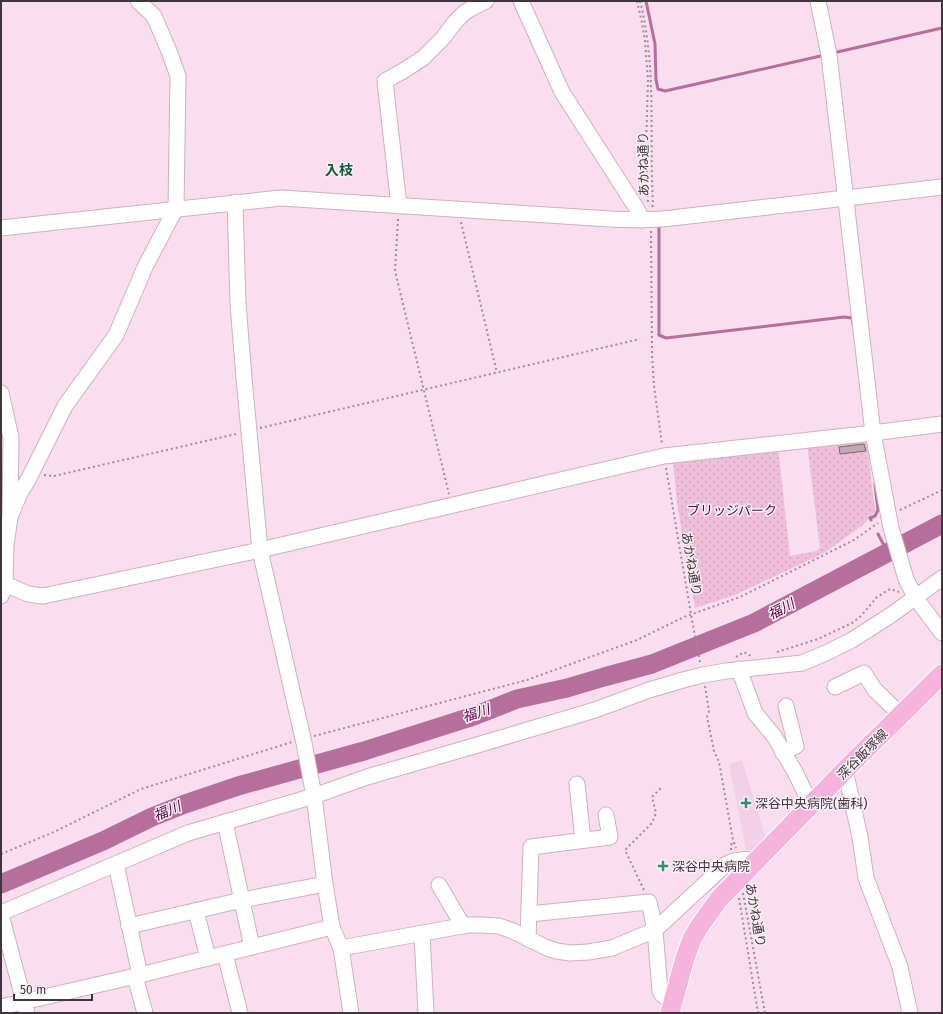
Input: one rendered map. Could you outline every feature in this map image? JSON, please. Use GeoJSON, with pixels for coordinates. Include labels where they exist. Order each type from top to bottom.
{"type":"FeatureCollection","features":[{"type":"Feature","properties":{"kind":"main road","name":"深谷飯塚線"},"geometry":{"type":"LineString","coordinates":[[672,1006],[685,958],[692,939],[708,913],[719,899],[743,870],[811,805],[942,674]]}},
{"type":"Feature","properties":{"kind":"street"},"geometry":{"type":"LineString","coordinates":[[10,517],[20,493],[65,406],[116,335],[146,268],[176,208],[178,76],[154,16],[138,1]]}},
{"type":"Feature","properties":{"kind":"street"},"geometry":{"type":"LineString","coordinates":[[399,206],[385,81],[423,58],[443,38],[464,13],[486,1]]}},
{"type":"Feature","properties":{"kind":"street"},"geometry":{"type":"LineString","coordinates":[[522,1],[562,92],[637,209],[648,220]]}},
{"type":"Feature","properties":{"kind":"street"},"geometry":{"type":"LineString","coordinates":[[818,1],[829,55],[873,433],[890,522],[908,590],[942,633]]}},
{"type":"Feature","properties":{"kind":"street"},"geometry":{"type":"LineString","coordinates":[[1,228],[176,208],[282,198],[458,210],[648,220],[942,187]]}},
{"type":"Feature","properties":{"kind":"street"},"geometry":{"type":"LineString","coordinates":[[235,202],[238,304],[260,550],[304,741],[314,793],[325,884],[332,927],[341,948],[351,1013]]}},
{"type":"Feature","properties":{"kind":"street"},"geometry":{"type":"LineString","coordinates":[[1,393],[4,418],[11,438],[10,517],[6,545],[3,590],[43,596],[260,550],[664,456],[942,424]]}},
{"type":"Feature","properties":{"kind":"street"},"geometry":{"type":"LineString","coordinates":[[26,1007],[1,914],[188,833],[314,793],[595,710],[649,690],[703,675],[726,671],[736,664],[802,663],[852,640],[891,615],[908,590],[942,578]]}},
{"type":"Feature","properties":{"kind":"street"},"geometry":{"type":"LineString","coordinates":[[736,664],[755,713],[774,736],[795,772],[811,805]]}},
{"type":"Feature","properties":{"kind":"street"},"geometry":{"type":"LineString","coordinates":[[835,687],[864,673],[875,690],[901,715]]}},
{"type":"Feature","properties":{"kind":"street"},"geometry":{"type":"LineString","coordinates":[[783,753],[796,746],[786,706]]}},
{"type":"Feature","properties":{"kind":"street"},"geometry":{"type":"LineString","coordinates":[[845,770],[860,837],[866,878],[900,967],[910,1013]]}},
{"type":"Feature","properties":{"kind":"street"},"geometry":{"type":"LineString","coordinates":[[577,784],[583,840]]}},
{"type":"Feature","properties":{"kind":"street"},"geometry":{"type":"LineString","coordinates":[[528,938],[531,847],[610,837],[606,815]]}},
{"type":"Feature","properties":{"kind":"street"},"geometry":{"type":"LineString","coordinates":[[225,822],[252,947]]}},
{"type":"Feature","properties":{"kind":"street"},"geometry":{"type":"LineString","coordinates":[[116,864],[145,1013]]}},
{"type":"Feature","properties":{"kind":"street"},"geometry":{"type":"LineString","coordinates":[[341,948],[463,926],[481,925],[499,926],[513,931],[547,948],[557,951],[570,953],[612,948],[655,930],[725,865],[743,870]]}},
{"type":"Feature","properties":{"kind":"street"},"geometry":{"type":"LineString","coordinates":[[129,926],[242,900],[325,884]]}},
{"type":"Feature","properties":{"kind":"street"},"geometry":{"type":"LineString","coordinates":[[440,885],[463,926]]}},
{"type":"Feature","properties":{"kind":"street"},"geometry":{"type":"LineString","coordinates":[[529,914],[649,902],[655,930],[660,991],[662,996],[667,998],[672,1006]]}},
{"type":"Feature","properties":{"kind":"street"},"geometry":{"type":"LineString","coordinates":[[196,911],[208,958]]}},
{"type":"Feature","properties":{"kind":"street"},"geometry":{"type":"LineString","coordinates":[[1,1007],[26,1007],[137,976],[332,927]]}},
{"type":"Feature","properties":{"kind":"street"},"geometry":{"type":"LineString","coordinates":[[422,934],[426,1013]]}},
{"type":"Feature","properties":{"kind":"street"},"geometry":{"type":"LineString","coordinates":[[225,954],[240,1013]]}},
{"type":"Feature","properties":{"kind":"path","name":"あかね通り"},"geometry":{"type":"LineString","coordinates":[[637,1],[645,41],[648,80],[646,155],[652,354],[654,386],[662,446]]}},
{"type":"Feature","properties":{"kind":"path","name":"あかね通り"},"geometry":{"type":"LineString","coordinates":[[640,1],[645,22],[650,60],[653,204],[648,220]]}},
{"type":"Feature","properties":{"kind":"path"},"geometry":{"type":"LineString","coordinates":[[399,206],[395,271],[451,506]]}},
{"type":"Feature","properties":{"kind":"path"},"geometry":{"type":"LineString","coordinates":[[458,210],[497,373]]}},
{"type":"Feature","properties":{"kind":"path"},"geometry":{"type":"LineString","coordinates":[[31,474],[54,476],[640,339]]}},
{"type":"Feature","properties":{"kind":"path","name":"あかね通り"},"geometry":{"type":"LineString","coordinates":[[665,461],[700,662]]}},
{"type":"Feature","properties":{"kind":"path"},"geometry":{"type":"LineString","coordinates":[[1,854],[54,832],[141,789],[304,741],[527,680],[637,640],[691,614],[740,597],[824,556],[890,522],[942,490]]}},
{"type":"Feature","properties":{"kind":"path"},"geometry":{"type":"LineString","coordinates":[[772,653],[818,639],[852,623],[861,616],[877,597],[890,589],[908,590]]}},
{"type":"Feature","properties":{"kind":"path"},"geometry":{"type":"LineString","coordinates":[[736,664],[744,652],[753,656]]}},
{"type":"Feature","properties":{"kind":"path","name":"あかね通り"},"geometry":{"type":"LineString","coordinates":[[704,686],[709,711],[707,717],[714,751],[719,762],[733,840],[743,870],[764,1013]]}},
{"type":"Feature","properties":{"kind":"path"},"geometry":{"type":"LineString","coordinates":[[649,902],[625,850],[652,823],[656,812],[652,797],[661,788]]}},
{"type":"Feature","properties":{"kind":"path","name":"あかね通り"},"geometry":{"type":"LineString","coordinates":[[743,870],[758,1013]]}},
{"type":"Feature","properties":{"kind":"shaded area","name":"深谷中央病院(歯科)"},"geometry":{"type":"Polygon","coordinates":[[[742,760],[767,842],[759,849],[746,850],[729,764],[742,760]]]}},
{"type":"Feature","properties":{"kind":"green space","name":"ブリッジパーク"},"geometry":{"type":"Polygon","coordinates":[[[866,436],[875,511],[863,525],[824,553],[735,595],[695,608],[677,503],[673,460],[778,447],[790,556],[816,551],[820,548],[807,443],[866,436]]]}},
{"type":"Feature","properties":{"kind":"building"},"geometry":{"type":"Polygon","coordinates":[[[864,444],[866,451],[840,454],[839,447],[864,444]]]}},
{"type":"Feature","properties":{"kind":"waterway"},"geometry":{"type":"LineString","coordinates":[[646,1],[655,44],[656,80],[658,89],[665,91],[825,55]]}},
{"type":"Feature","properties":{"kind":"waterway"},"geometry":{"type":"LineString","coordinates":[[833,53],[942,28]]}},
{"type":"Feature","properties":{"kind":"waterway"},"geometry":{"type":"LineString","coordinates":[[659,227],[659,335],[666,338],[844,317],[852,318],[853,324]]}},
{"type":"Feature","properties":{"kind":"waterway"},"geometry":{"type":"LineString","coordinates":[[871,520],[870,518],[875,516],[878,510],[875,484]]}},
{"type":"Feature","properties":{"kind":"waterway","name":"福川"},"geometry":{"type":"LineString","coordinates":[[1,884],[103,841],[152,817],[238,786],[364,751],[474,716],[517,699],[567,688],[652,664],[754,623],[942,524]]}},
{"type":"Feature","properties":{"kind":"waterway"},"geometry":{"type":"LineString","coordinates":[[878,534],[888,553]]}},
{"type":"Feature","properties":{"kind":"place","name":"深谷中央病院(歯科)"},"geometry":{"type":"Point","coordinates":[746,803]}},
{"type":"Feature","properties":{"kind":"place","name":"深谷中央病院"},"geometry":{"type":"Point","coordinates":[663,866]}},
{"type":"Feature","properties":{"kind":"district","name":"入枝"},"geometry":{"type":"Point","coordinates":[339,170]}}]}
